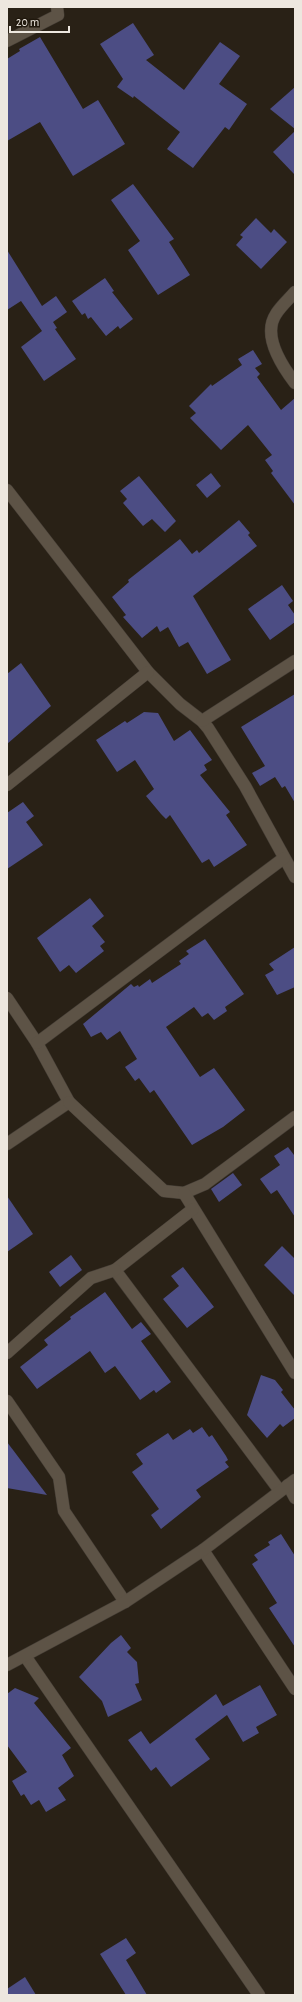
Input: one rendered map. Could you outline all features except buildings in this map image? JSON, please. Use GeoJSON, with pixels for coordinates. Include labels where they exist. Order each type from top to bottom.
{"type":"FeatureCollection","features":[{"type":"Feature","properties":{"kind":"street"},"geometry":{"type":"LineString","coordinates":[[7,41],[58,15],[57,7]]}},
{"type":"Feature","properties":{"kind":"street"},"geometry":{"type":"LineString","coordinates":[[295,292],[275,315],[271,333],[277,354],[295,383]]}},
{"type":"Feature","properties":{"kind":"street"},"geometry":{"type":"LineString","coordinates":[[7,490],[148,672],[180,704],[202,721],[245,786],[295,877]]}},
{"type":"Feature","properties":{"kind":"street"},"geometry":{"type":"LineString","coordinates":[[202,721],[295,661]]}},
{"type":"Feature","properties":{"kind":"street"},"geometry":{"type":"LineString","coordinates":[[7,785],[148,672]]}},
{"type":"Feature","properties":{"kind":"street"},"geometry":{"type":"LineString","coordinates":[[37,1043],[284,858]]}},
{"type":"Feature","properties":{"kind":"street"},"geometry":{"type":"LineString","coordinates":[[7,998],[37,1043],[69,1102],[164,1191],[184,1193],[205,1184],[295,1117]]}},
{"type":"Feature","properties":{"kind":"street"},"geometry":{"type":"LineString","coordinates":[[7,1144],[69,1102]]}},
{"type":"Feature","properties":{"kind":"street"},"geometry":{"type":"LineString","coordinates":[[184,1193],[295,1373]]}},
{"type":"Feature","properties":{"kind":"street"},"geometry":{"type":"LineString","coordinates":[[7,1353],[90,1278],[115,1270],[193,1209]]}},
{"type":"Feature","properties":{"kind":"street"},"geometry":{"type":"LineString","coordinates":[[115,1270],[288,1485],[295,1498]]}},
{"type":"Feature","properties":{"kind":"street"},"geometry":{"type":"LineString","coordinates":[[7,1402],[59,1477],[64,1511],[125,1602]]}},
{"type":"Feature","properties":{"kind":"street"},"geometry":{"type":"LineString","coordinates":[[7,1665],[125,1602],[202,1550],[288,1485]]}},
{"type":"Feature","properties":{"kind":"street"},"geometry":{"type":"LineString","coordinates":[[202,1550],[295,1689]]}},
{"type":"Feature","properties":{"kind":"street"},"geometry":{"type":"LineString","coordinates":[[25,1656],[259,1995]]}}]}
